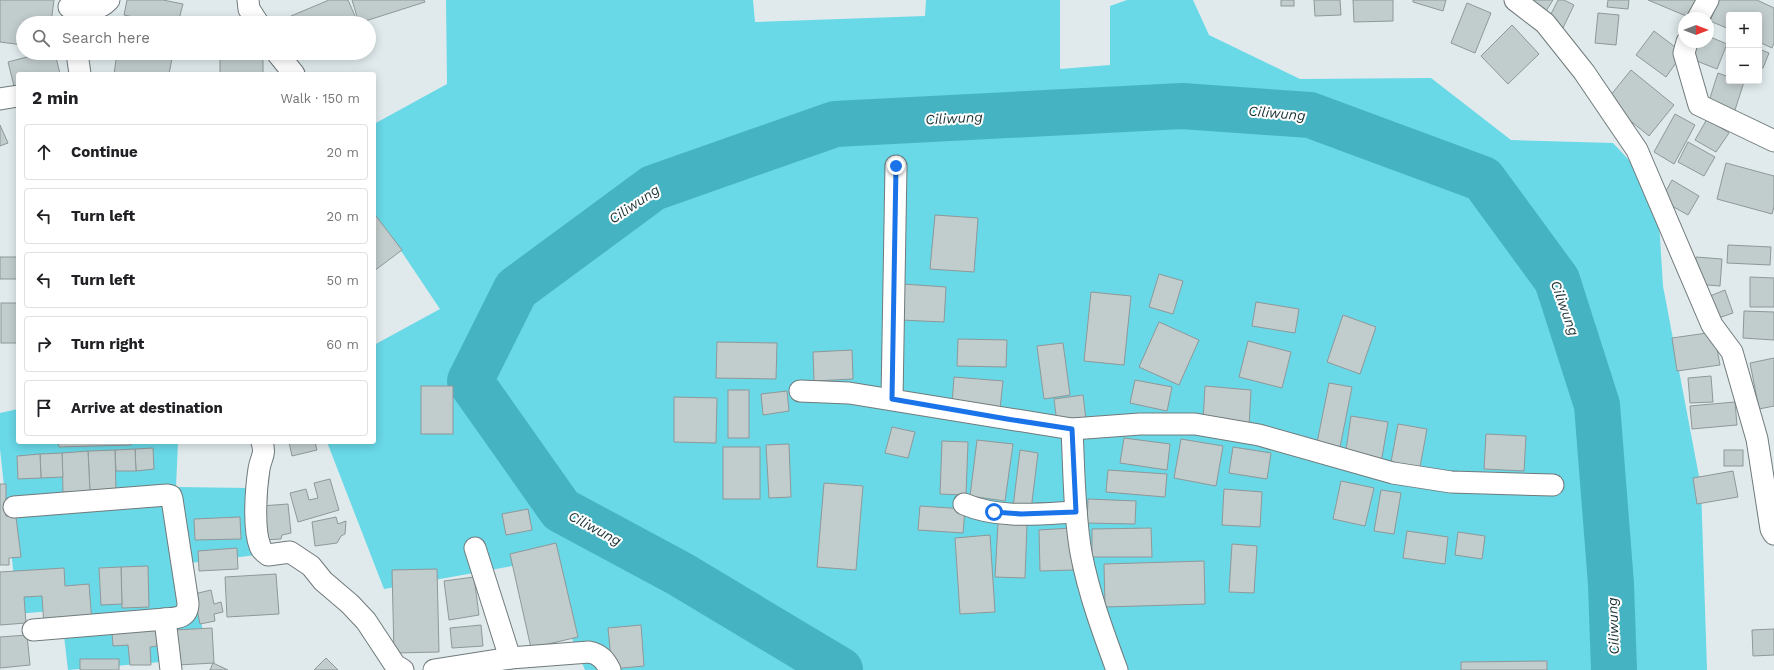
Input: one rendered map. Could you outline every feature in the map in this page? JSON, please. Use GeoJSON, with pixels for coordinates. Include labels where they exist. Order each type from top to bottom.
{"type":"FeatureCollection","features":[{"type":"Feature","properties":{"kind":"street"},"geometry":{"type":"LineString","coordinates":[[70,10],[91,10],[103,7],[109,0]]}},
{"type":"Feature","properties":{"kind":"street"},"geometry":{"type":"LineString","coordinates":[[248,0],[250,9],[254,16]]}},
{"type":"Feature","properties":{"kind":"street"},"geometry":{"type":"LineString","coordinates":[[1516,0],[1544,23],[1584,72],[1636,150],[1712,324],[1732,352],[1757,439],[1771,529],[1774,534]]}},
{"type":"Feature","properties":{"kind":"street"},"geometry":{"type":"LineString","coordinates":[[1701,12],[1708,0]]}},
{"type":"Feature","properties":{"kind":"street"},"geometry":{"type":"LineString","coordinates":[[1686,48],[1684,53],[1699,105],[1774,141]]}},
{"type":"Feature","properties":{"kind":"street"},"geometry":{"type":"LineString","coordinates":[[78,60],[80,72]]}},
{"type":"Feature","properties":{"kind":"street"},"geometry":{"type":"LineString","coordinates":[[283,60],[292,72]]}},
{"type":"Feature","properties":{"kind":"street"},"geometry":{"type":"LineString","coordinates":[[0,99],[16,96]]}},
{"type":"Feature","properties":{"kind":"street"},"geometry":{"type":"LineString","coordinates":[[892,399],[896,166]]}},
{"type":"Feature","properties":{"kind":"street"},"geometry":{"type":"LineString","coordinates":[[800,391],[849,393],[892,399],[1072,429],[1140,424],[1195,424],[1260,435],[1393,473],[1451,482],[1553,485]]}},
{"type":"Feature","properties":{"kind":"street"},"geometry":{"type":"LineString","coordinates":[[1072,429],[1076,512],[1081,553],[1092,599],[1117,670]]}},
{"type":"Feature","properties":{"kind":"street"},"geometry":{"type":"LineString","coordinates":[[263,444],[265,452],[259,468],[256,500],[257,534],[260,548],[268,555],[290,552],[311,566],[323,581],[350,604],[366,621],[395,665],[403,670]]}},
{"type":"Feature","properties":{"kind":"street"},"geometry":{"type":"LineString","coordinates":[[14,506],[171,496],[188,608],[182,617],[33,630]]}},
{"type":"Feature","properties":{"kind":"street"},"geometry":{"type":"LineString","coordinates":[[964,504],[985,511],[1008,513],[1045,514],[1076,512]]}},
{"type":"Feature","properties":{"kind":"street"},"geometry":{"type":"LineString","coordinates":[[475,548],[510,658]]}},
{"type":"Feature","properties":{"kind":"street"},"geometry":{"type":"LineString","coordinates":[[165,619],[171,670]]}},
{"type":"Feature","properties":{"kind":"street"},"geometry":{"type":"LineString","coordinates":[[434,670],[510,658],[589,652],[601,656],[610,670]]}},
{"type":"Feature","properties":{"kind":"shaded area"},"geometry":{"type":"Polygon","coordinates":[[[446,0],[753,0],[755,22],[925,16],[926,0],[1060,0],[1060,69],[1110,65],[1110,6],[1127,0],[1193,0],[1209,35],[1300,79],[1431,78],[1511,140],[1613,143],[1657,190],[1663,286],[1701,487],[1707,670],[585,670],[540,561],[384,589],[328,444],[376,444],[376,344],[440,309],[387,230],[376,242],[376,123],[447,84],[446,0]]]}},
{"type":"Feature","properties":{"kind":"shaded area"},"geometry":{"type":"Polygon","coordinates":[[[16,409],[16,444],[178,444],[176,487],[249,488],[256,555],[190,563],[208,658],[68,670],[61,610],[18,614],[0,449],[0,413],[16,409]]]}},
{"type":"Feature","properties":{"kind":"building"},"geometry":{"type":"Polygon","coordinates":[[[0,0],[54,0],[52,16],[16,16],[16,44],[0,42],[0,0]]]}},
{"type":"Feature","properties":{"kind":"building"},"geometry":{"type":"Polygon","coordinates":[[[127,0],[163,0],[183,4],[180,16],[124,15],[127,0]]]}},
{"type":"Feature","properties":{"kind":"building"},"geometry":{"type":"Polygon","coordinates":[[[329,0],[348,0],[355,16],[291,16],[329,0]]]}},
{"type":"Feature","properties":{"kind":"building"},"geometry":{"type":"Polygon","coordinates":[[[352,0],[424,0],[425,2],[376,18],[376,16],[357,16],[352,0]]]}},
{"type":"Feature","properties":{"kind":"building"},"geometry":{"type":"Polygon","coordinates":[[[1281,0],[1294,0],[1294,6],[1281,6],[1281,0]]]}},
{"type":"Feature","properties":{"kind":"building"},"geometry":{"type":"Polygon","coordinates":[[[1314,0],[1340,0],[1341,15],[1315,16],[1314,0]]]}},
{"type":"Feature","properties":{"kind":"building"},"geometry":{"type":"Polygon","coordinates":[[[1353,0],[1393,0],[1393,21],[1354,22],[1353,0]]]}},
{"type":"Feature","properties":{"kind":"building"},"geometry":{"type":"Polygon","coordinates":[[[1413,0],[1446,0],[1443,11],[1413,2],[1413,0]]]}},
{"type":"Feature","properties":{"kind":"building"},"geometry":{"type":"Polygon","coordinates":[[[1528,0],[1553,0],[1546,11],[1528,0]]]}},
{"type":"Feature","properties":{"kind":"building"},"geometry":{"type":"Polygon","coordinates":[[[1558,0],[1564,0],[1574,5],[1562,30],[1547,22],[1558,0]]]}},
{"type":"Feature","properties":{"kind":"building"},"geometry":{"type":"Polygon","coordinates":[[[1608,0],[1629,0],[1628,9],[1607,7],[1608,0]]]}},
{"type":"Feature","properties":{"kind":"building"},"geometry":{"type":"Polygon","coordinates":[[[1648,0],[1700,0],[1694,12],[1678,13],[1648,0]]]}},
{"type":"Feature","properties":{"kind":"building"},"geometry":{"type":"Polygon","coordinates":[[[1719,0],[1757,0],[1774,8],[1774,43],[1772,48],[1762,43],[1762,12],[1726,12],[1726,28],[1714,23],[1714,12],[1719,0]]]}},
{"type":"Feature","properties":{"kind":"building"},"geometry":{"type":"Polygon","coordinates":[[[1467,3],[1491,13],[1475,53],[1451,43],[1467,3]]]}},
{"type":"Feature","properties":{"kind":"building"},"geometry":{"type":"Polygon","coordinates":[[[1598,13],[1619,15],[1616,45],[1595,43],[1598,13]]]}},
{"type":"Feature","properties":{"kind":"building"},"geometry":{"type":"Polygon","coordinates":[[[1512,25],[1539,54],[1508,84],[1481,56],[1512,25]]]}},
{"type":"Feature","properties":{"kind":"building"},"geometry":{"type":"Polygon","coordinates":[[[1654,31],[1683,53],[1666,77],[1636,55],[1654,31]]]}},
{"type":"Feature","properties":{"kind":"building"},"geometry":{"type":"Polygon","coordinates":[[[1714,39],[1726,44],[1717,69],[1689,58],[1693,48],[1714,48],[1714,39]]]}},
{"type":"Feature","properties":{"kind":"building"},"geometry":{"type":"Polygon","coordinates":[[[1762,50],[1769,53],[1762,68],[1762,50]]]}},
{"type":"Feature","properties":{"kind":"building"},"geometry":{"type":"Polygon","coordinates":[[[16,60],[57,60],[60,72],[16,72],[16,94],[8,62],[16,60]]]}},
{"type":"Feature","properties":{"kind":"building"},"geometry":{"type":"Polygon","coordinates":[[[116,60],[172,60],[169,72],[114,72],[116,60]]]}},
{"type":"Feature","properties":{"kind":"building"},"geometry":{"type":"Polygon","coordinates":[[[220,60],[263,60],[263,72],[220,72],[220,60]]]}},
{"type":"Feature","properties":{"kind":"building"},"geometry":{"type":"Polygon","coordinates":[[[1631,70],[1674,105],[1649,136],[1606,101],[1631,70]]]}},
{"type":"Feature","properties":{"kind":"building"},"geometry":{"type":"Polygon","coordinates":[[[1718,73],[1726,76],[1726,84],[1743,84],[1734,113],[1708,104],[1718,73]]]}},
{"type":"Feature","properties":{"kind":"building"},"geometry":{"type":"Polygon","coordinates":[[[1675,114],[1695,125],[1674,164],[1654,152],[1675,114]]]}},
{"type":"Feature","properties":{"kind":"building"},"geometry":{"type":"Polygon","coordinates":[[[1707,119],[1729,133],[1716,152],[1695,140],[1707,119]]]}},
{"type":"Feature","properties":{"kind":"building"},"geometry":{"type":"Polygon","coordinates":[[[0,125],[8,143],[0,146],[0,125]]]}},
{"type":"Feature","properties":{"kind":"building"},"geometry":{"type":"Polygon","coordinates":[[[1688,142],[1715,157],[1704,176],[1678,162],[1688,142]]]}},
{"type":"Feature","properties":{"kind":"building"},"geometry":{"type":"Polygon","coordinates":[[[1726,163],[1774,176],[1774,207],[1772,214],[1717,199],[1726,163]]]}},
{"type":"Feature","properties":{"kind":"building"},"geometry":{"type":"Polygon","coordinates":[[[1672,180],[1699,196],[1688,215],[1661,200],[1672,180]]]}},
{"type":"Feature","properties":{"kind":"building"},"geometry":{"type":"Polygon","coordinates":[[[935,215],[978,218],[974,272],[930,269],[935,215]]]}},
{"type":"Feature","properties":{"kind":"building"},"geometry":{"type":"Polygon","coordinates":[[[376,216],[402,250],[376,270],[376,216]]]}},
{"type":"Feature","properties":{"kind":"building"},"geometry":{"type":"Polygon","coordinates":[[[1728,245],[1771,247],[1770,265],[1727,263],[1728,245]]]}},
{"type":"Feature","properties":{"kind":"building"},"geometry":{"type":"Polygon","coordinates":[[[0,257],[16,257],[16,279],[0,279],[0,257]]]}},
{"type":"Feature","properties":{"kind":"building"},"geometry":{"type":"Polygon","coordinates":[[[1696,257],[1722,259],[1720,286],[1695,284],[1696,257]]]}},
{"type":"Feature","properties":{"kind":"building"},"geometry":{"type":"Polygon","coordinates":[[[1159,274],[1183,281],[1173,314],[1149,307],[1159,274]]]}},
{"type":"Feature","properties":{"kind":"building"},"geometry":{"type":"Polygon","coordinates":[[[1750,277],[1774,278],[1774,307],[1750,307],[1750,277]]]}},
{"type":"Feature","properties":{"kind":"building"},"geometry":{"type":"Polygon","coordinates":[[[903,284],[946,287],[944,322],[901,320],[903,284]]]}},
{"type":"Feature","properties":{"kind":"building"},"geometry":{"type":"Polygon","coordinates":[[[1725,290],[1733,313],[1713,320],[1705,298],[1725,290]]]}},
{"type":"Feature","properties":{"kind":"building"},"geometry":{"type":"Polygon","coordinates":[[[1091,292],[1131,296],[1124,365],[1084,361],[1091,292]]]}},
{"type":"Feature","properties":{"kind":"building"},"geometry":{"type":"Polygon","coordinates":[[[1256,302],[1299,309],[1295,333],[1252,326],[1256,302]]]}},
{"type":"Feature","properties":{"kind":"building"},"geometry":{"type":"Polygon","coordinates":[[[1,303],[16,303],[16,343],[1,343],[1,303]]]}},
{"type":"Feature","properties":{"kind":"building"},"geometry":{"type":"Polygon","coordinates":[[[1744,311],[1774,312],[1774,340],[1743,338],[1744,311]]]}},
{"type":"Feature","properties":{"kind":"building"},"geometry":{"type":"Polygon","coordinates":[[[1343,315],[1376,327],[1360,374],[1327,362],[1343,315]]]}},
{"type":"Feature","properties":{"kind":"building"},"geometry":{"type":"Polygon","coordinates":[[[1159,322],[1199,340],[1179,385],[1139,367],[1159,322]]]}},
{"type":"Feature","properties":{"kind":"building"},"geometry":{"type":"Polygon","coordinates":[[[1714,332],[1720,365],[1677,371],[1672,338],[1714,332]]]}},
{"type":"Feature","properties":{"kind":"building"},"geometry":{"type":"Polygon","coordinates":[[[958,339],[1007,340],[1006,367],[957,366],[958,339]]]}},
{"type":"Feature","properties":{"kind":"building"},"geometry":{"type":"Polygon","coordinates":[[[1248,341],[1291,352],[1282,388],[1239,377],[1248,341]]]}},
{"type":"Feature","properties":{"kind":"building"},"geometry":{"type":"Polygon","coordinates":[[[717,342],[777,343],[776,379],[716,378],[717,342]]]}},
{"type":"Feature","properties":{"kind":"building"},"geometry":{"type":"Polygon","coordinates":[[[1063,343],[1070,395],[1044,399],[1037,346],[1063,343]]]}},
{"type":"Feature","properties":{"kind":"building"},"geometry":{"type":"Polygon","coordinates":[[[852,350],[853,379],[814,381],[813,352],[852,350]]]}},
{"type":"Feature","properties":{"kind":"building"},"geometry":{"type":"Polygon","coordinates":[[[1774,358],[1774,406],[1759,409],[1750,363],[1774,358]]]}},
{"type":"Feature","properties":{"kind":"building"},"geometry":{"type":"Polygon","coordinates":[[[1711,376],[1713,402],[1690,403],[1688,378],[1711,376]]]}},
{"type":"Feature","properties":{"kind":"building"},"geometry":{"type":"Polygon","coordinates":[[[954,377],[1003,381],[1000,409],[952,404],[954,377]]]}},
{"type":"Feature","properties":{"kind":"building"},"geometry":{"type":"Polygon","coordinates":[[[1135,380],[1172,387],[1167,411],[1130,403],[1135,380]]]}},
{"type":"Feature","properties":{"kind":"building"},"geometry":{"type":"Polygon","coordinates":[[[1329,383],[1352,387],[1340,447],[1317,443],[1329,383]]]}},
{"type":"Feature","properties":{"kind":"building"},"geometry":{"type":"Polygon","coordinates":[[[421,386],[453,386],[453,434],[421,434],[421,386]]]}},
{"type":"Feature","properties":{"kind":"building"},"geometry":{"type":"Polygon","coordinates":[[[1205,386],[1251,390],[1249,426],[1203,422],[1205,386]]]}},
{"type":"Feature","properties":{"kind":"building"},"geometry":{"type":"Polygon","coordinates":[[[728,390],[749,390],[749,438],[728,438],[728,390]]]}},
{"type":"Feature","properties":{"kind":"building"},"geometry":{"type":"Polygon","coordinates":[[[787,391],[789,411],[763,415],[761,394],[787,391]]]}},
{"type":"Feature","properties":{"kind":"building"},"geometry":{"type":"Polygon","coordinates":[[[1083,395],[1086,420],[1057,423],[1054,399],[1083,395]]]}},
{"type":"Feature","properties":{"kind":"building"},"geometry":{"type":"Polygon","coordinates":[[[674,397],[717,398],[716,443],[674,442],[674,397]]]}},
{"type":"Feature","properties":{"kind":"building"},"geometry":{"type":"Polygon","coordinates":[[[1735,402],[1737,425],[1692,429],[1690,406],[1735,402]]]}},
{"type":"Feature","properties":{"kind":"building"},"geometry":{"type":"Polygon","coordinates":[[[1351,416],[1388,422],[1381,463],[1345,457],[1351,416]]]}},
{"type":"Feature","properties":{"kind":"building"},"geometry":{"type":"Polygon","coordinates":[[[1398,424],[1427,429],[1420,467],[1391,462],[1398,424]]]}},
{"type":"Feature","properties":{"kind":"building"},"geometry":{"type":"Polygon","coordinates":[[[892,427],[915,432],[908,458],[885,453],[892,427]]]}},
{"type":"Feature","properties":{"kind":"building"},"geometry":{"type":"Polygon","coordinates":[[[1486,434],[1526,436],[1524,471],[1484,469],[1486,434]]]}},
{"type":"Feature","properties":{"kind":"building"},"geometry":{"type":"Polygon","coordinates":[[[1124,438],[1170,444],[1167,470],[1120,463],[1124,438]]]}},
{"type":"Feature","properties":{"kind":"building"},"geometry":{"type":"Polygon","coordinates":[[[1181,439],[1223,446],[1216,486],[1174,478],[1181,439]]]}},
{"type":"Feature","properties":{"kind":"building"},"geometry":{"type":"Polygon","coordinates":[[[977,440],[1013,444],[1005,501],[970,496],[977,440]]]}},
{"type":"Feature","properties":{"kind":"building"},"geometry":{"type":"Polygon","coordinates":[[[942,441],[968,442],[966,495],[940,494],[942,441]]]}},
{"type":"Feature","properties":{"kind":"building"},"geometry":{"type":"Polygon","coordinates":[[[58,444],[131,444],[131,445],[59,447],[58,444]]]}},
{"type":"Feature","properties":{"kind":"building"},"geometry":{"type":"Polygon","coordinates":[[[289,444],[316,444],[317,450],[292,456],[289,444]]]}},
{"type":"Feature","properties":{"kind":"building"},"geometry":{"type":"Polygon","coordinates":[[[789,444],[791,497],[769,498],[766,445],[789,444]]]}},
{"type":"Feature","properties":{"kind":"building"},"geometry":{"type":"Polygon","coordinates":[[[723,447],[760,447],[760,499],[723,499],[723,447]]]}},
{"type":"Feature","properties":{"kind":"building"},"geometry":{"type":"Polygon","coordinates":[[[1233,447],[1271,453],[1267,479],[1229,473],[1233,447]]]}},
{"type":"Feature","properties":{"kind":"building"},"geometry":{"type":"Polygon","coordinates":[[[153,448],[154,469],[136,471],[135,449],[153,448]]]}},
{"type":"Feature","properties":{"kind":"building"},"geometry":{"type":"Polygon","coordinates":[[[135,449],[136,471],[116,471],[115,450],[135,449]]]}},
{"type":"Feature","properties":{"kind":"building"},"geometry":{"type":"Polygon","coordinates":[[[115,450],[116,490],[90,492],[88,451],[115,450]]]}},
{"type":"Feature","properties":{"kind":"building"},"geometry":{"type":"Polygon","coordinates":[[[1020,450],[1038,453],[1031,510],[1013,507],[1020,450]]]}},
{"type":"Feature","properties":{"kind":"building"},"geometry":{"type":"Polygon","coordinates":[[[1724,450],[1743,450],[1743,466],[1724,466],[1724,450]]]}},
{"type":"Feature","properties":{"kind":"building"},"geometry":{"type":"Polygon","coordinates":[[[88,451],[90,492],[63,492],[62,453],[88,451]]]}},
{"type":"Feature","properties":{"kind":"building"},"geometry":{"type":"Polygon","coordinates":[[[62,453],[63,477],[41,478],[40,454],[62,453]]]}},
{"type":"Feature","properties":{"kind":"building"},"geometry":{"type":"Polygon","coordinates":[[[40,454],[41,478],[18,479],[17,456],[40,454]]]}},
{"type":"Feature","properties":{"kind":"building"},"geometry":{"type":"Polygon","coordinates":[[[1108,470],[1167,474],[1165,497],[1106,492],[1108,470]]]}},
{"type":"Feature","properties":{"kind":"building"},"geometry":{"type":"Polygon","coordinates":[[[1733,471],[1738,497],[1697,504],[1693,478],[1733,471]]]}},
{"type":"Feature","properties":{"kind":"building"},"geometry":{"type":"Polygon","coordinates":[[[330,479],[339,510],[298,522],[290,493],[306,489],[309,500],[318,498],[314,483],[330,479]]]}},
{"type":"Feature","properties":{"kind":"building"},"geometry":{"type":"Polygon","coordinates":[[[1341,481],[1374,488],[1365,526],[1333,519],[1341,481]]]}},
{"type":"Feature","properties":{"kind":"building"},"geometry":{"type":"Polygon","coordinates":[[[824,483],[863,486],[856,570],[817,567],[824,483]]]}},
{"type":"Feature","properties":{"kind":"building"},"geometry":{"type":"Polygon","coordinates":[[[0,484],[6,484],[6,516],[16,517],[21,557],[9,558],[9,565],[0,565],[0,484]]]}},
{"type":"Feature","properties":{"kind":"building"},"geometry":{"type":"Polygon","coordinates":[[[1224,489],[1262,492],[1260,527],[1222,525],[1224,489]]]}},
{"type":"Feature","properties":{"kind":"building"},"geometry":{"type":"Polygon","coordinates":[[[1381,490],[1401,493],[1394,534],[1374,531],[1381,490]]]}},
{"type":"Feature","properties":{"kind":"building"},"geometry":{"type":"Polygon","coordinates":[[[1088,499],[1136,501],[1135,524],[1087,523],[1088,499]]]}},
{"type":"Feature","properties":{"kind":"building"},"geometry":{"type":"Polygon","coordinates":[[[288,504],[291,533],[282,535],[281,539],[263,540],[261,506],[288,504]]]}},
{"type":"Feature","properties":{"kind":"building"},"geometry":{"type":"Polygon","coordinates":[[[920,506],[965,509],[963,533],[918,530],[920,506]]]}},
{"type":"Feature","properties":{"kind":"building"},"geometry":{"type":"Polygon","coordinates":[[[528,509],[532,530],[506,535],[502,514],[528,509]]]}},
{"type":"Feature","properties":{"kind":"building"},"geometry":{"type":"Polygon","coordinates":[[[240,517],[241,539],[195,540],[194,519],[240,517]]]}},
{"type":"Feature","properties":{"kind":"building"},"geometry":{"type":"Polygon","coordinates":[[[336,517],[338,524],[346,521],[345,534],[341,536],[337,543],[315,546],[312,522],[336,517]]]}},
{"type":"Feature","properties":{"kind":"building"},"geometry":{"type":"Polygon","coordinates":[[[998,523],[1027,524],[1025,578],[995,577],[998,523]]]}},
{"type":"Feature","properties":{"kind":"building"},"geometry":{"type":"Polygon","coordinates":[[[1072,528],[1073,570],[1040,571],[1039,530],[1072,528]]]}},
{"type":"Feature","properties":{"kind":"building"},"geometry":{"type":"Polygon","coordinates":[[[1151,528],[1152,557],[1092,557],[1092,529],[1151,528]]]}},
{"type":"Feature","properties":{"kind":"building"},"geometry":{"type":"Polygon","coordinates":[[[1407,531],[1448,537],[1445,564],[1403,558],[1407,531]]]}},
{"type":"Feature","properties":{"kind":"building"},"geometry":{"type":"Polygon","coordinates":[[[1458,532],[1485,536],[1482,559],[1455,555],[1458,532]]]}},
{"type":"Feature","properties":{"kind":"building"},"geometry":{"type":"Polygon","coordinates":[[[990,535],[995,612],[960,614],[955,538],[990,535]]]}},
{"type":"Feature","properties":{"kind":"building"},"geometry":{"type":"Polygon","coordinates":[[[556,543],[578,637],[531,648],[510,554],[556,543]]]}},
{"type":"Feature","properties":{"kind":"building"},"geometry":{"type":"Polygon","coordinates":[[[1232,544],[1257,546],[1254,593],[1229,592],[1232,544]]]}},
{"type":"Feature","properties":{"kind":"building"},"geometry":{"type":"Polygon","coordinates":[[[237,548],[238,569],[199,571],[198,551],[237,548]]]}},
{"type":"Feature","properties":{"kind":"building"},"geometry":{"type":"Polygon","coordinates":[[[1204,561],[1205,604],[1105,607],[1104,564],[1204,561]]]}},
{"type":"Feature","properties":{"kind":"building"},"geometry":{"type":"Polygon","coordinates":[[[148,566],[149,607],[122,608],[121,567],[148,566]]]}},
{"type":"Feature","properties":{"kind":"building"},"geometry":{"type":"Polygon","coordinates":[[[121,567],[122,604],[101,605],[99,568],[121,567]]]}},
{"type":"Feature","properties":{"kind":"building"},"geometry":{"type":"Polygon","coordinates":[[[64,568],[65,586],[89,584],[92,623],[44,626],[42,596],[24,597],[26,623],[0,625],[0,572],[64,568]]]}},
{"type":"Feature","properties":{"kind":"building"},"geometry":{"type":"Polygon","coordinates":[[[437,569],[439,652],[394,653],[392,570],[437,569]]]}},
{"type":"Feature","properties":{"kind":"building"},"geometry":{"type":"Polygon","coordinates":[[[276,574],[279,614],[227,617],[225,577],[276,574]]]}},
{"type":"Feature","properties":{"kind":"building"},"geometry":{"type":"Polygon","coordinates":[[[474,577],[479,615],[449,620],[444,581],[474,577]]]}},
{"type":"Feature","properties":{"kind":"building"},"geometry":{"type":"Polygon","coordinates":[[[211,590],[214,604],[221,602],[223,612],[214,614],[215,621],[200,624],[194,594],[211,590]]]}},
{"type":"Feature","properties":{"kind":"building"},"geometry":{"type":"Polygon","coordinates":[[[481,625],[483,646],[452,648],[450,628],[481,625]]]}},
{"type":"Feature","properties":{"kind":"building"},"geometry":{"type":"Polygon","coordinates":[[[641,625],[644,666],[612,669],[608,628],[641,625]]]}},
{"type":"Feature","properties":{"kind":"building"},"geometry":{"type":"Polygon","coordinates":[[[212,628],[214,663],[178,665],[175,630],[212,628]]]}},
{"type":"Feature","properties":{"kind":"building"},"geometry":{"type":"Polygon","coordinates":[[[156,629],[157,646],[150,647],[151,665],[130,665],[128,645],[113,646],[112,632],[156,629]]]}},
{"type":"Feature","properties":{"kind":"building"},"geometry":{"type":"Polygon","coordinates":[[[1774,629],[1774,655],[1753,656],[1752,630],[1774,629]]]}},
{"type":"Feature","properties":{"kind":"building"},"geometry":{"type":"Polygon","coordinates":[[[27,635],[30,665],[0,668],[0,637],[27,635]]]}},
{"type":"Feature","properties":{"kind":"building"},"geometry":{"type":"Polygon","coordinates":[[[326,658],[338,670],[314,670],[326,658]]]}},
{"type":"Feature","properties":{"kind":"building"},"geometry":{"type":"Polygon","coordinates":[[[80,659],[119,659],[119,670],[80,670],[80,659]]]}},
{"type":"Feature","properties":{"kind":"building"},"geometry":{"type":"Polygon","coordinates":[[[1547,661],[1547,670],[1461,670],[1461,662],[1547,661]]]}},
{"type":"Feature","properties":{"kind":"building"},"geometry":{"type":"Polygon","coordinates":[[[213,663],[228,670],[210,670],[213,663]]]}},
{"type":"Feature","properties":{"kind":"waterway","name":"Ciliwung"},"geometry":{"type":"LineString","coordinates":[[840,670],[680,574],[561,510],[470,381],[516,289],[653,188],[835,124],[1182,106],[1310,115],[1483,179],[1557,280],[1597,405],[1611,584],[1614,670]]}},
{"type":"Feature","properties":{"kind":"route"},"geometry":{"type":"LineString","coordinates":[[896,166],[892,399],[1072,429],[1076,512],[1021,514],[994,512]]}}]}
